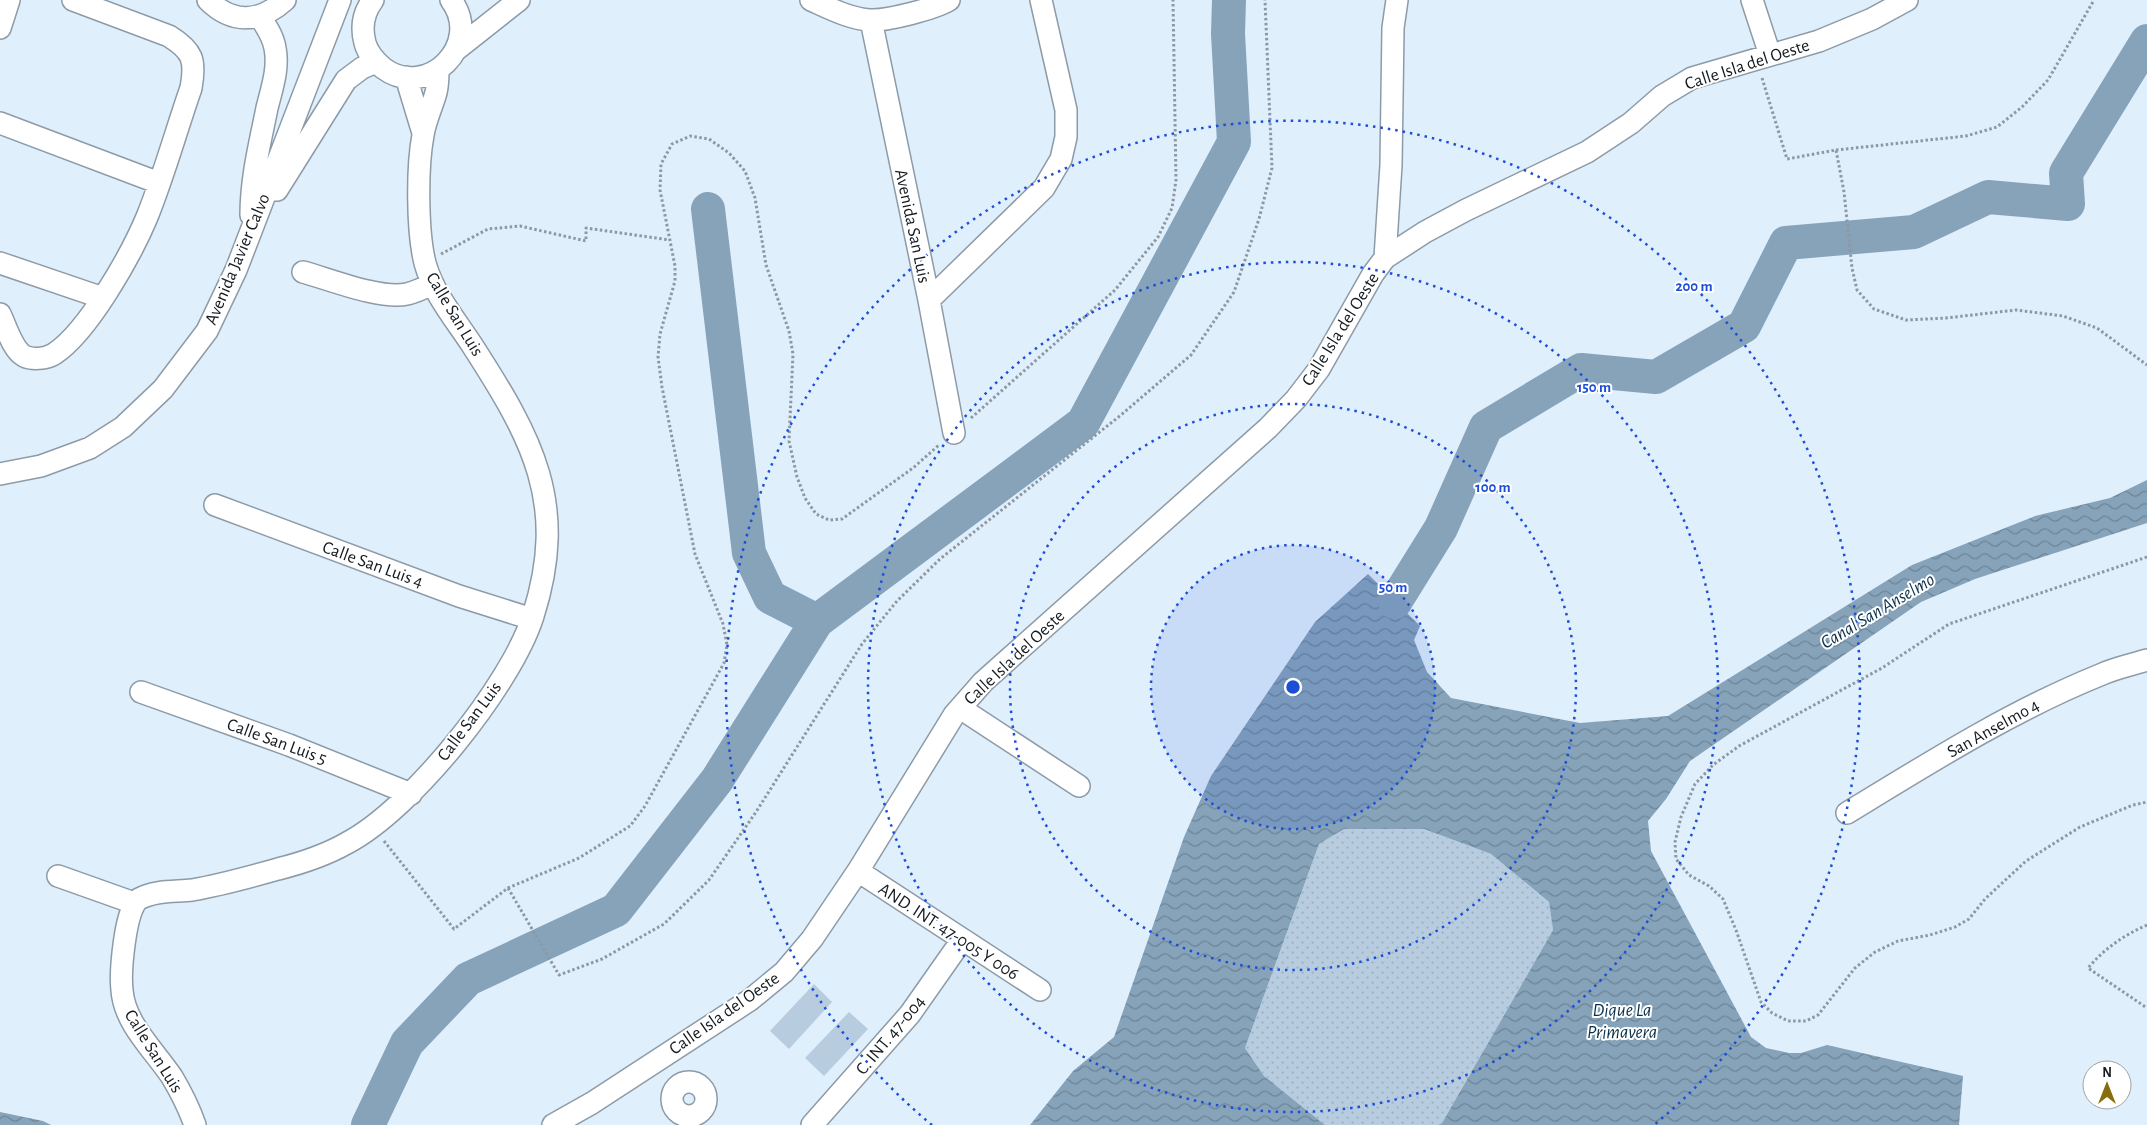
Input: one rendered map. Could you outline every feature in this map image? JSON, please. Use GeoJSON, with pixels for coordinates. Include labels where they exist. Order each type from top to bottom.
{"type":"FeatureCollection","features":[{"type":"Feature","properties":{"kind":"street"},"geometry":{"type":"LineString","coordinates":[[0,314],[16,348],[23,355],[33,359],[52,356],[67,344],[103,298],[146,218],[191,88],[194,69],[191,56],[182,45],[169,36],[73,0]]}},
{"type":"Feature","properties":{"kind":"street"},"geometry":{"type":"LineString","coordinates":[[208,0],[218,10],[238,18],[260,17],[275,9],[285,0]]}},
{"type":"Feature","properties":{"kind":"street","name":"Avenida Javier Calvo"},"geometry":{"type":"LineString","coordinates":[[0,474],[40,466],[90,448],[123,427],[163,389],[207,331],[236,270],[340,0]]}},
{"type":"Feature","properties":{"kind":"street"},"geometry":{"type":"LineString","coordinates":[[363,2],[363,36],[367,50],[376,62],[390,72],[417,78],[438,70],[446,64],[456,49],[460,35],[460,20],[456,6],[451,0]]}},
{"type":"Feature","properties":{"kind":"street"},"geometry":{"type":"LineString","coordinates":[[456,49],[519,0]]}},
{"type":"Feature","properties":{"kind":"street"},"geometry":{"type":"LineString","coordinates":[[811,0],[847,14],[870,20],[905,15],[942,4],[949,0]]}},
{"type":"Feature","properties":{"kind":"street"},"geometry":{"type":"LineString","coordinates":[[929,300],[1044,188],[1062,159],[1066,137],[1066,110],[1041,0]]}},
{"type":"Feature","properties":{"kind":"street","name":"Calle Isla del Oeste"},"geometry":{"type":"LineString","coordinates":[[1386,258],[1391,165],[1393,28],[1397,0]]}},
{"type":"Feature","properties":{"kind":"street"},"geometry":{"type":"LineString","coordinates":[[1752,0],[1763,57]]}},
{"type":"Feature","properties":{"kind":"street","name":"Calle Isla del Oeste"},"geometry":{"type":"LineString","coordinates":[[553,1125],[592,1103],[750,1000],[784,972],[812,939],[858,871],[960,708],[989,677],[1268,428],[1296,399],[1319,369],[1372,274],[1386,258],[1425,232],[1466,210],[1587,152],[1631,123],[1662,96],[1692,78],[1819,41],[1872,18],[1907,0]]}},
{"type":"Feature","properties":{"kind":"street"},"geometry":{"type":"LineString","coordinates":[[0,28],[9,1]]}},
{"type":"Feature","properties":{"kind":"street"},"geometry":{"type":"LineString","coordinates":[[250,232],[251,193],[276,65],[275,47],[271,33],[260,17]]}},
{"type":"Feature","properties":{"kind":"street","name":"Avenida San Luis"},"geometry":{"type":"LineString","coordinates":[[870,20],[929,300],[954,433]]}},
{"type":"Feature","properties":{"kind":"street"},"geometry":{"type":"LineString","coordinates":[[250,232],[346,80],[362,68],[376,62]]}},
{"type":"Feature","properties":{"kind":"street","name":"Calle San Luis"},"geometry":{"type":"LineString","coordinates":[[195,1125],[173,1079],[135,1026],[124,1004],[121,989],[123,954],[134,903],[140,898],[158,893],[193,890],[301,863],[348,842],[372,826],[411,794],[476,716],[506,671],[532,619],[543,578],[548,528],[543,486],[534,455],[522,428],[499,386],[432,284],[425,263],[421,239],[420,208],[423,133],[436,92],[438,70]]}},
{"type":"Feature","properties":{"kind":"street","name":"Calle San Luis"},"geometry":{"type":"LineString","coordinates":[[406,77],[423,133]]}},
{"type":"Feature","properties":{"kind":"street"},"geometry":{"type":"LineString","coordinates":[[0,123],[159,183]]}},
{"type":"Feature","properties":{"kind":"street"},"geometry":{"type":"LineString","coordinates":[[0,263],[103,298]]}},
{"type":"Feature","properties":{"kind":"street"},"geometry":{"type":"LineString","coordinates":[[304,272],[369,291],[388,294],[406,294],[432,284]]}},
{"type":"Feature","properties":{"kind":"street","name":"Calle San Luis 4"},"geometry":{"type":"LineString","coordinates":[[215,505],[459,596],[532,619]]}},
{"type":"Feature","properties":{"kind":"street","name":"San Anselmo 4"},"geometry":{"type":"LineString","coordinates":[[1847,813],[1958,746],[2038,702],[2102,674],[2147,660]]}},
{"type":"Feature","properties":{"kind":"street","name":"Calle San Luis 5"},"geometry":{"type":"LineString","coordinates":[[142,692],[298,748],[411,794]]}},
{"type":"Feature","properties":{"kind":"street"},"geometry":{"type":"LineString","coordinates":[[960,708],[1079,786]]}},
{"type":"Feature","properties":{"kind":"street","name":"AND. INT. 47-005 Y 006"},"geometry":{"type":"LineString","coordinates":[[858,871],[1040,990]]}},
{"type":"Feature","properties":{"kind":"street"},"geometry":{"type":"LineString","coordinates":[[58,876],[134,903]]}},
{"type":"Feature","properties":{"kind":"street","name":"C. INT. 47-004"},"geometry":{"type":"LineString","coordinates":[[812,1125],[910,1014],[962,940]]}},
{"type":"Feature","properties":{"kind":"street"},"geometry":{"type":"LineString","coordinates":[[661,1057],[680,1084]]}},
{"type":"Feature","properties":{"kind":"path"},"geometry":{"type":"LineString","coordinates":[[508,888],[559,975],[602,959],[664,924],[708,880],[756,812],[862,644],[897,601],[940,559],[1121,415],[1191,355],[1234,292],[1259,219],[1272,168],[1265,0]]}},
{"type":"Feature","properties":{"kind":"path"},"geometry":{"type":"LineString","coordinates":[[1763,57],[1787,159],[1836,150],[1966,136],[1997,127],[2022,107],[2048,80],[2094,0]]}},
{"type":"Feature","properties":{"kind":"path"},"geometry":{"type":"LineString","coordinates":[[1836,150],[1844,192],[1852,268],[1857,290],[1874,309],[1906,320],[1946,318],[2016,310],[2063,316],[2097,328],[2147,365]]}},
{"type":"Feature","properties":{"kind":"path"},"geometry":{"type":"LineString","coordinates":[[425,263],[488,229],[520,226],[586,241],[586,228],[670,240]]}},
{"type":"Feature","properties":{"kind":"path"},"geometry":{"type":"LineString","coordinates":[[372,826],[454,929],[508,888],[579,858],[630,826],[645,806],[724,663],[727,645],[724,624],[695,554],[661,380],[658,357],[660,334],[675,281]]}},
{"type":"Feature","properties":{"kind":"path"},"geometry":{"type":"LineString","coordinates":[[2147,925],[2133,931],[2100,953],[2088,968],[2147,1008]]}},
{"type":"Feature","properties":{"kind":"shaded area"},"geometry":{"type":"Polygon","coordinates":[[[1344,829],[1424,829],[1491,854],[1549,902],[1553,930],[1442,1123],[1438,1125],[1325,1125],[1264,1076],[1245,1048],[1319,844],[1344,829]]]}},
{"type":"Feature","properties":{"kind":"shaded area"},"geometry":{"type":"Polygon","coordinates":[[[814,984],[832,1002],[789,1049],[770,1031],[814,984]]]}},
{"type":"Feature","properties":{"kind":"shaded area"},"geometry":{"type":"Polygon","coordinates":[[[849,1012],[868,1029],[824,1076],[805,1058],[849,1012]]]}},
{"type":"Feature","properties":{"kind":"water","name":"Dique La Primavera"},"geometry":{"type":"Polygon","coordinates":[[[2147,480],[2147,523],[1975,579],[1921,602],[1690,761],[1666,799],[1648,821],[1651,851],[1751,1037],[1766,1048],[1789,1053],[1801,1053],[1827,1045],[1963,1076],[1959,1125],[1438,1125],[1442,1123],[1553,930],[1549,902],[1491,854],[1424,829],[1344,829],[1319,844],[1245,1048],[1264,1076],[1325,1125],[1030,1125],[1073,1071],[1114,1037],[1184,837],[1211,776],[1315,622],[1368,574],[1420,626],[1414,640],[1427,672],[1451,698],[1580,723],[1668,716],[1912,565],[2035,516],[2110,498],[2147,480]]]}},
{"type":"Feature","properties":{"kind":"water"},"geometry":{"type":"Polygon","coordinates":[[[0,1112],[43,1121],[51,1125],[0,1125],[0,1112]]]}},
{"type":"Feature","properties":{"kind":"waterway"},"geometry":{"type":"LineString","coordinates":[[708,209],[749,553],[770,597],[817,621],[1083,423],[1234,142],[1228,34],[1229,0]]}},
{"type":"Feature","properties":{"kind":"waterway"},"geometry":{"type":"LineString","coordinates":[[1395,602],[1441,528],[1486,427],[1581,370],[1656,377],[1744,326],[1786,243],[1914,232],[1988,197],[2068,204],[2066,173],[2147,41]]}},
{"type":"Feature","properties":{"kind":"waterway"},"geometry":{"type":"LineString","coordinates":[[368,1125],[407,1043],[468,979],[616,910],[717,780],[817,621]]}},
{"type":"Feature","properties":{"kind":"water label","name":"Canal San Anselmo"},"geometry":{"type":"Point","coordinates":[1877,610]}}]}
